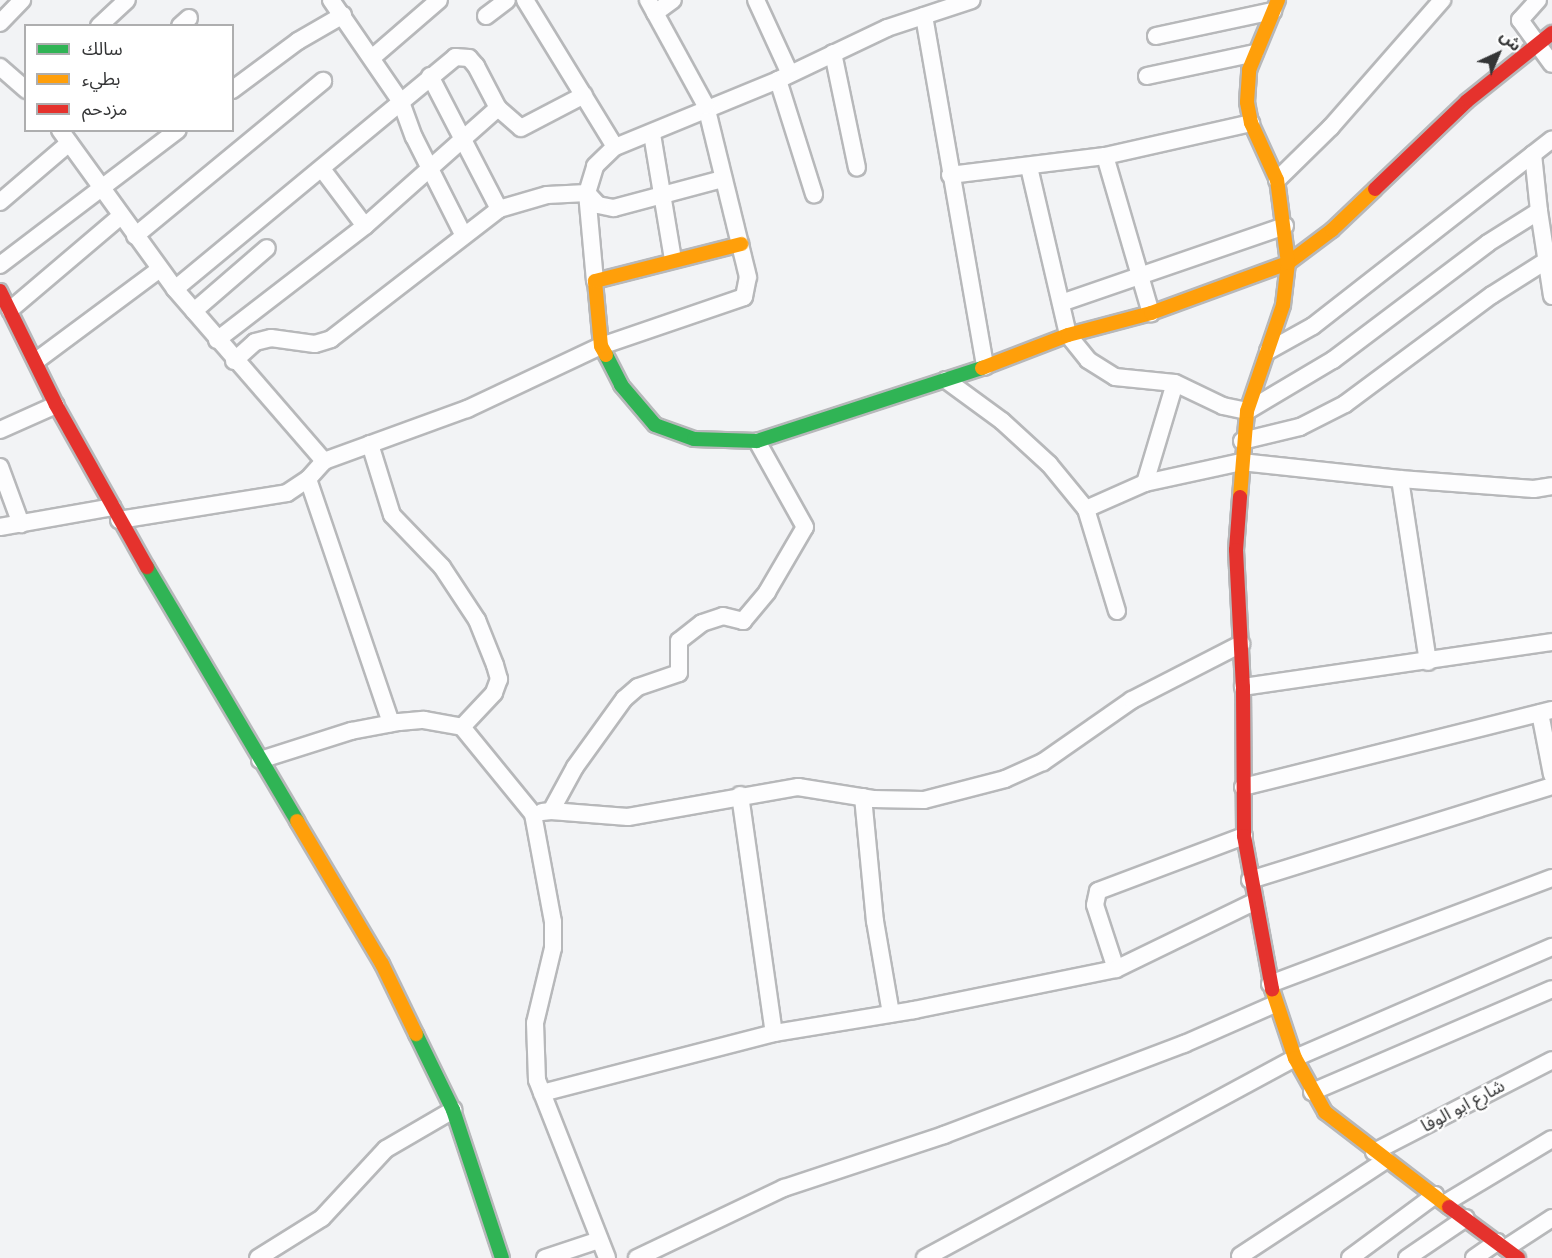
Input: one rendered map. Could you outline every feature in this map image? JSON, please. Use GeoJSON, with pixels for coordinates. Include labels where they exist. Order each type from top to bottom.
{"type":"FeatureCollection","features":[{"type":"Feature","properties":{"kind":"street"},"geometry":{"type":"LineString","coordinates":[[0,23],[22,0]]}},
{"type":"Feature","properties":{"kind":"street"},"geometry":{"type":"LineString","coordinates":[[101,24],[127,0]]}},
{"type":"Feature","properties":{"kind":"street"},"geometry":{"type":"LineString","coordinates":[[331,0],[373,57],[401,102],[428,167],[463,234]]}},
{"type":"Feature","properties":{"kind":"street"},"geometry":{"type":"LineString","coordinates":[[486,16],[507,0]]}},
{"type":"Feature","properties":{"kind":"street"},"geometry":{"type":"LineString","coordinates":[[525,0],[615,147]]}},
{"type":"Feature","properties":{"kind":"street"},"geometry":{"type":"LineString","coordinates":[[0,527],[287,493],[308,479],[324,461],[466,409],[601,346],[744,297],[748,277],[722,179],[706,106],[652,7],[674,0]]}},
{"type":"Feature","properties":{"kind":"street"},"geometry":{"type":"LineString","coordinates":[[756,0],[784,77],[814,194]]}},
{"type":"Feature","properties":{"kind":"street"},"geometry":{"type":"LineString","coordinates":[[972,0],[951,3],[924,16],[887,28],[784,77],[706,106],[652,134],[615,147],[595,166],[586,193],[601,346],[621,385],[655,425],[694,439],[757,441],[985,367],[1068,335],[1151,314],[1288,263],[1332,230],[1467,101],[1552,33]]}},
{"type":"Feature","properties":{"kind":"street"},"geometry":{"type":"LineString","coordinates":[[1277,180],[1331,126],[1442,0]]}},
{"type":"Feature","properties":{"kind":"street"},"geometry":{"type":"LineString","coordinates":[[1538,0],[1520,20],[1552,64]]}},
{"type":"Feature","properties":{"kind":"street"},"geometry":{"type":"LineString","coordinates":[[373,57],[437,1]]}},
{"type":"Feature","properties":{"kind":"street"},"geometry":{"type":"LineString","coordinates":[[1156,36],[1276,6]]}},
{"type":"Feature","properties":{"kind":"street"},"geometry":{"type":"LineString","coordinates":[[1276,6],[1249,70],[1247,102],[1251,123],[1277,180],[1285,226],[1288,263],[1283,305],[1247,411],[1242,441],[1236,550],[1243,687],[1244,836],[1269,984],[1295,1058],[1312,1092],[1339,1126],[1441,1199],[1507,1250]]}},
{"type":"Feature","properties":{"kind":"street"},"geometry":{"type":"LineString","coordinates":[[234,89],[298,41],[343,15]]}},
{"type":"Feature","properties":{"kind":"street"},"geometry":{"type":"LineString","coordinates":[[924,16],[985,367]]}},
{"type":"Feature","properties":{"kind":"street"},"geometry":{"type":"LineString","coordinates":[[833,53],[857,168]]}},
{"type":"Feature","properties":{"kind":"street"},"geometry":{"type":"LineString","coordinates":[[1147,75],[1255,53]]}},
{"type":"Feature","properties":{"kind":"street"},"geometry":{"type":"LineString","coordinates":[[175,289],[455,57],[469,58],[498,108],[521,128],[584,95]]}},
{"type":"Feature","properties":{"kind":"street"},"geometry":{"type":"LineString","coordinates":[[0,67],[24,88]]}},
{"type":"Feature","properties":{"kind":"street"},"geometry":{"type":"LineString","coordinates":[[430,76],[499,208]]}},
{"type":"Feature","properties":{"kind":"street"},"geometry":{"type":"LineString","coordinates":[[135,236],[323,81]]}},
{"type":"Feature","properties":{"kind":"street"},"geometry":{"type":"LineString","coordinates":[[217,340],[365,226],[428,167],[498,108]]}},
{"type":"Feature","properties":{"kind":"street"},"geometry":{"type":"LineString","coordinates":[[950,175],[1105,156],[1251,123]]}},
{"type":"Feature","properties":{"kind":"street"},"geometry":{"type":"LineString","coordinates":[[0,265],[175,132]]}},
{"type":"Feature","properties":{"kind":"street"},"geometry":{"type":"LineString","coordinates":[[652,134],[673,259]]}},
{"type":"Feature","properties":{"kind":"street"},"geometry":{"type":"LineString","coordinates":[[0,202],[65,137],[175,289],[234,361],[324,461]]}},
{"type":"Feature","properties":{"kind":"street"},"geometry":{"type":"LineString","coordinates":[[1268,351],[1313,326],[1552,139]]}},
{"type":"Feature","properties":{"kind":"street"},"geometry":{"type":"LineString","coordinates":[[1533,154],[1539,212],[1549,258],[1552,296]]}},
{"type":"Feature","properties":{"kind":"street"},"geometry":{"type":"LineString","coordinates":[[1105,156],[1151,314]]}},
{"type":"Feature","properties":{"kind":"street"},"geometry":{"type":"LineString","coordinates":[[1029,167],[1068,335],[1100,371],[1115,377],[1174,383],[1207,401],[1247,411],[1334,360],[1488,243],[1539,212]]}},
{"type":"Feature","properties":{"kind":"street"},"geometry":{"type":"LineString","coordinates":[[322,169],[365,226]]}},
{"type":"Feature","properties":{"kind":"street"},"geometry":{"type":"LineString","coordinates":[[234,361],[255,342],[271,338],[315,344],[331,339],[499,208],[546,195],[586,193],[598,205],[614,208],[663,197],[722,179]]}},
{"type":"Feature","properties":{"kind":"street"},"geometry":{"type":"LineString","coordinates":[[10,310],[121,216]]}},
{"type":"Feature","properties":{"kind":"street"},"geometry":{"type":"LineString","coordinates":[[1061,303],[1285,226]]}},
{"type":"Feature","properties":{"kind":"street"},"geometry":{"type":"LineString","coordinates":[[595,281],[673,259],[741,244]]}},
{"type":"Feature","properties":{"kind":"street"},"geometry":{"type":"LineString","coordinates":[[194,311],[267,248]]}},
{"type":"Feature","properties":{"kind":"street"},"geometry":{"type":"LineString","coordinates":[[1242,441],[1300,427],[1345,404],[1424,343],[1549,258]]}},
{"type":"Feature","properties":{"kind":"street"},"geometry":{"type":"LineString","coordinates":[[36,361],[160,269]]}},
{"type":"Feature","properties":{"kind":"street"},"geometry":{"type":"LineString","coordinates":[[0,291],[56,405],[116,514],[382,964],[453,1110],[502,1258]]}},
{"type":"Feature","properties":{"kind":"street"},"geometry":{"type":"LineString","coordinates":[[946,380],[1010,428],[1049,465],[1086,509],[1117,611]]}},
{"type":"Feature","properties":{"kind":"street"},"geometry":{"type":"LineString","coordinates":[[1145,483],[1174,383]]}},
{"type":"Feature","properties":{"kind":"street"},"geometry":{"type":"LineString","coordinates":[[0,430],[56,405]]}},
{"type":"Feature","properties":{"kind":"street"},"geometry":{"type":"LineString","coordinates":[[551,812],[575,767],[624,699],[638,687],[679,673],[679,641],[702,623],[723,616],[743,621],[767,592],[805,527],[757,441]]}},
{"type":"Feature","properties":{"kind":"street"},"geometry":{"type":"LineString","coordinates":[[370,444],[392,514],[442,567],[477,620],[495,666],[499,679],[494,693],[462,727]]}},
{"type":"Feature","properties":{"kind":"street"},"geometry":{"type":"LineString","coordinates":[[1086,509],[1145,483],[1241,462],[1400,479],[1534,489],[1552,486]]}},
{"type":"Feature","properties":{"kind":"street"},"geometry":{"type":"LineString","coordinates":[[0,467],[21,524]]}},
{"type":"Feature","properties":{"kind":"street"},"geometry":{"type":"LineString","coordinates":[[308,479],[391,723]]}},
{"type":"Feature","properties":{"kind":"street"},"geometry":{"type":"LineString","coordinates":[[1400,479],[1428,662]]}},
{"type":"Feature","properties":{"kind":"street"},"geometry":{"type":"LineString","coordinates":[[1243,687],[1428,662],[1552,642]]}},
{"type":"Feature","properties":{"kind":"street"},"geometry":{"type":"LineString","coordinates":[[532,814],[551,812],[628,817],[740,795],[798,787],[862,796],[924,800],[1005,779],[1043,762],[1132,700],[1241,644]]}},
{"type":"Feature","properties":{"kind":"street"},"geometry":{"type":"LineString","coordinates":[[1243,787],[1546,711],[1552,775]]}},
{"type":"Feature","properties":{"kind":"street"},"geometry":{"type":"LineString","coordinates":[[260,760],[351,731],[391,723],[424,720],[462,727],[532,814],[553,922],[553,948],[535,1023],[537,1080],[607,1258]]}},
{"type":"Feature","properties":{"kind":"street"},"geometry":{"type":"LineString","coordinates":[[1250,880],[1552,786]]}},
{"type":"Feature","properties":{"kind":"street"},"geometry":{"type":"LineString","coordinates":[[740,795],[774,1033]]}},
{"type":"Feature","properties":{"kind":"street"},"geometry":{"type":"LineString","coordinates":[[862,796],[875,921],[891,1014]]}},
{"type":"Feature","properties":{"kind":"street"},"geometry":{"type":"LineString","coordinates":[[1116,969],[1095,905],[1098,891],[1244,836]]}},
{"type":"Feature","properties":{"kind":"street"},"geometry":{"type":"LineString","coordinates":[[1269,984],[1552,878]]}},
{"type":"Feature","properties":{"kind":"street"},"geometry":{"type":"LineString","coordinates":[[542,1093],[774,1033],[891,1014],[1116,969],[1254,902]]}},
{"type":"Feature","properties":{"kind":"street"},"geometry":{"type":"LineString","coordinates":[[925,1258],[1295,1058],[1552,947]]}},
{"type":"Feature","properties":{"kind":"street"},"geometry":{"type":"LineString","coordinates":[[1312,1092],[1552,989]]}},
{"type":"Feature","properties":{"kind":"street"},"geometry":{"type":"LineString","coordinates":[[637,1258],[784,1188],[944,1135],[1184,1044],[1275,1004]]}},
{"type":"Feature","properties":{"kind":"street","name":"شارع ابو الوفا"},"geometry":{"type":"LineString","coordinates":[[1240,1256],[1380,1156],[1552,1060]]}},
{"type":"Feature","properties":{"kind":"street"},"geometry":{"type":"LineString","coordinates":[[258,1258],[322,1218],[386,1149],[453,1110]]}},
{"type":"Feature","properties":{"kind":"street"},"geometry":{"type":"LineString","coordinates":[[1350,1258],[1441,1199],[1552,1139]]}},
{"type":"Feature","properties":{"kind":"street"},"geometry":{"type":"LineString","coordinates":[[1407,1258],[1466,1218]]}},
{"type":"Feature","properties":{"kind":"street"},"geometry":{"type":"LineString","coordinates":[[1474,1258],[1507,1250],[1552,1218]]}},
{"type":"Feature","properties":{"kind":"street"},"geometry":{"type":"LineString","coordinates":[[545,1258],[599,1240]]}},
{"type":"Feature","properties":{"kind":"traffic: fast"},"geometry":{"type":"LineString","coordinates":[[606,355],[621,385],[655,425],[694,439],[757,441],[982,368]]}},
{"type":"Feature","properties":{"kind":"traffic: fast"},"geometry":{"type":"LineString","coordinates":[[147,567],[297,821]]}},
{"type":"Feature","properties":{"kind":"traffic: fast"},"geometry":{"type":"LineString","coordinates":[[416,1034],[453,1110],[502,1258]]}},
{"type":"Feature","properties":{"kind":"traffic: slow"},"geometry":{"type":"LineString","coordinates":[[1240,497],[1247,411],[1283,305],[1288,263],[1277,180],[1251,123],[1247,102],[1249,70],[1278,0]]}},
{"type":"Feature","properties":{"kind":"traffic: slow"},"geometry":{"type":"LineString","coordinates":[[982,368],[1068,335],[1151,313],[1288,263],[1332,230],[1375,189]]}},
{"type":"Feature","properties":{"kind":"traffic: slow"},"geometry":{"type":"LineString","coordinates":[[606,355],[601,346],[595,281],[741,244]]}},
{"type":"Feature","properties":{"kind":"traffic: slow"},"geometry":{"type":"LineString","coordinates":[[297,821],[382,964],[416,1034]]}},
{"type":"Feature","properties":{"kind":"traffic: slow"},"geometry":{"type":"LineString","coordinates":[[1272,989],[1295,1058],[1325,1112],[1449,1207]]}},
{"type":"Feature","properties":{"kind":"traffic: jam"},"geometry":{"type":"LineString","coordinates":[[1375,189],[1467,101],[1552,33]]}},
{"type":"Feature","properties":{"kind":"traffic: jam"},"geometry":{"type":"LineString","coordinates":[[0,291],[56,405],[147,567]]}},
{"type":"Feature","properties":{"kind":"traffic: jam"},"geometry":{"type":"LineString","coordinates":[[1240,497],[1236,550],[1243,687],[1244,836],[1272,989]]}},
{"type":"Feature","properties":{"kind":"traffic: jam"},"geometry":{"type":"LineString","coordinates":[[1449,1207],[1518,1258]]}}]}
